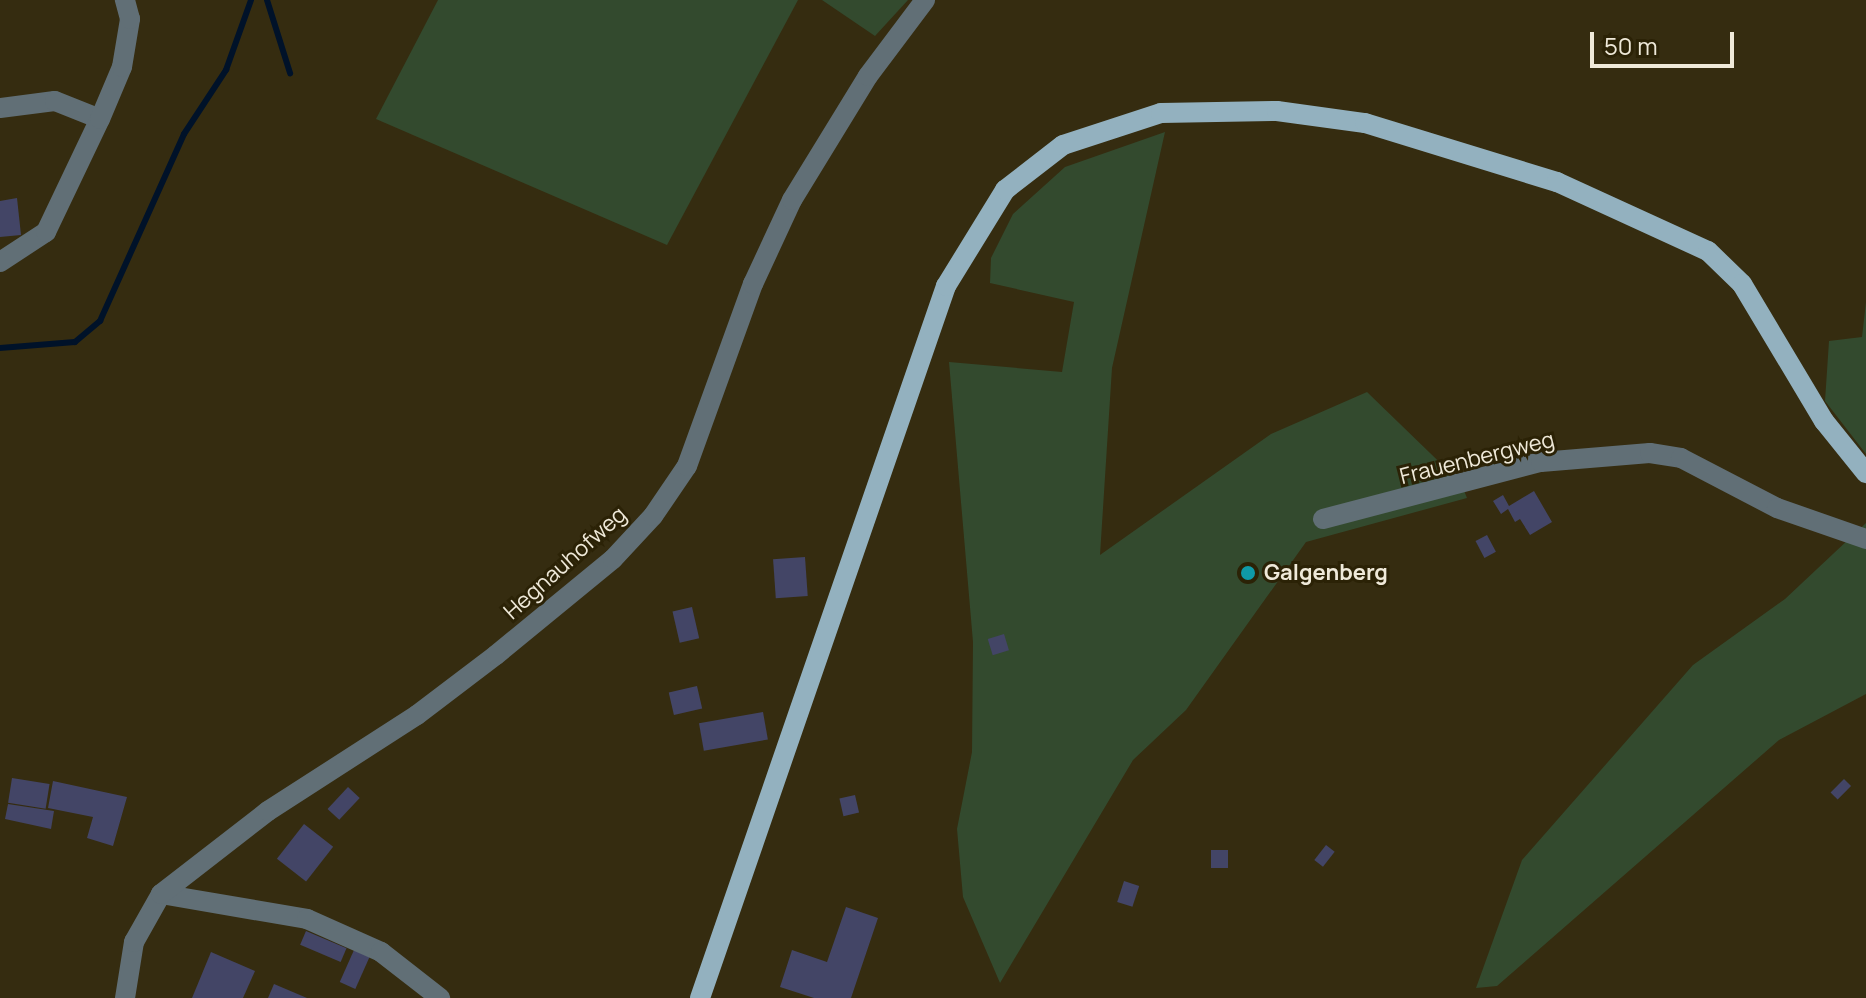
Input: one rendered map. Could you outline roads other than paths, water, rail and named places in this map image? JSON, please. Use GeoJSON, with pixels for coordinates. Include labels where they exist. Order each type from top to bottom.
{"type":"FeatureCollection","features":[{"type":"Feature","properties":{"kind":"main road"},"geometry":{"type":"LineString","coordinates":[[700,998],[946,286],[1005,190],[1063,145],[1111,126],[1161,113],[1222,109],[1365,123],[1557,182],[1666,228],[1708,251],[1742,284],[1824,421],[1866,473]]}},
{"type":"Feature","properties":{"kind":"street"},"geometry":{"type":"LineString","coordinates":[[0,262],[13,260],[46,232],[100,119],[122,67],[130,19],[125,0]]}},
{"type":"Feature","properties":{"kind":"street","name":"Hegnauhofweg"},"geometry":{"type":"LineString","coordinates":[[125,998],[134,942],[161,894],[268,811],[417,715],[496,655],[613,559],[653,516],[687,466],[753,284],[792,200],[868,76],[925,0]]}},
{"type":"Feature","properties":{"kind":"street"},"geometry":{"type":"LineString","coordinates":[[0,108],[55,101],[100,119]]}},
{"type":"Feature","properties":{"kind":"street","name":"Frauenbergweg"},"geometry":{"type":"LineString","coordinates":[[1323,519],[1541,462],[1650,453],[1681,458],[1777,508],[1866,539]]}},
{"type":"Feature","properties":{"kind":"street"},"geometry":{"type":"LineString","coordinates":[[161,894],[307,919],[381,952],[440,998]]}},
{"type":"Feature","properties":{"kind":"waterway"},"geometry":{"type":"LineString","coordinates":[[0,348],[75,342],[100,321],[184,134],[226,70],[251,0]]}},
{"type":"Feature","properties":{"kind":"waterway"},"geometry":{"type":"LineString","coordinates":[[267,0],[290,73]]}},
{"type":"Feature","properties":{"kind":"place","name":"Galgenberg"},"geometry":{"type":"Point","coordinates":[1248,573]}}]}
